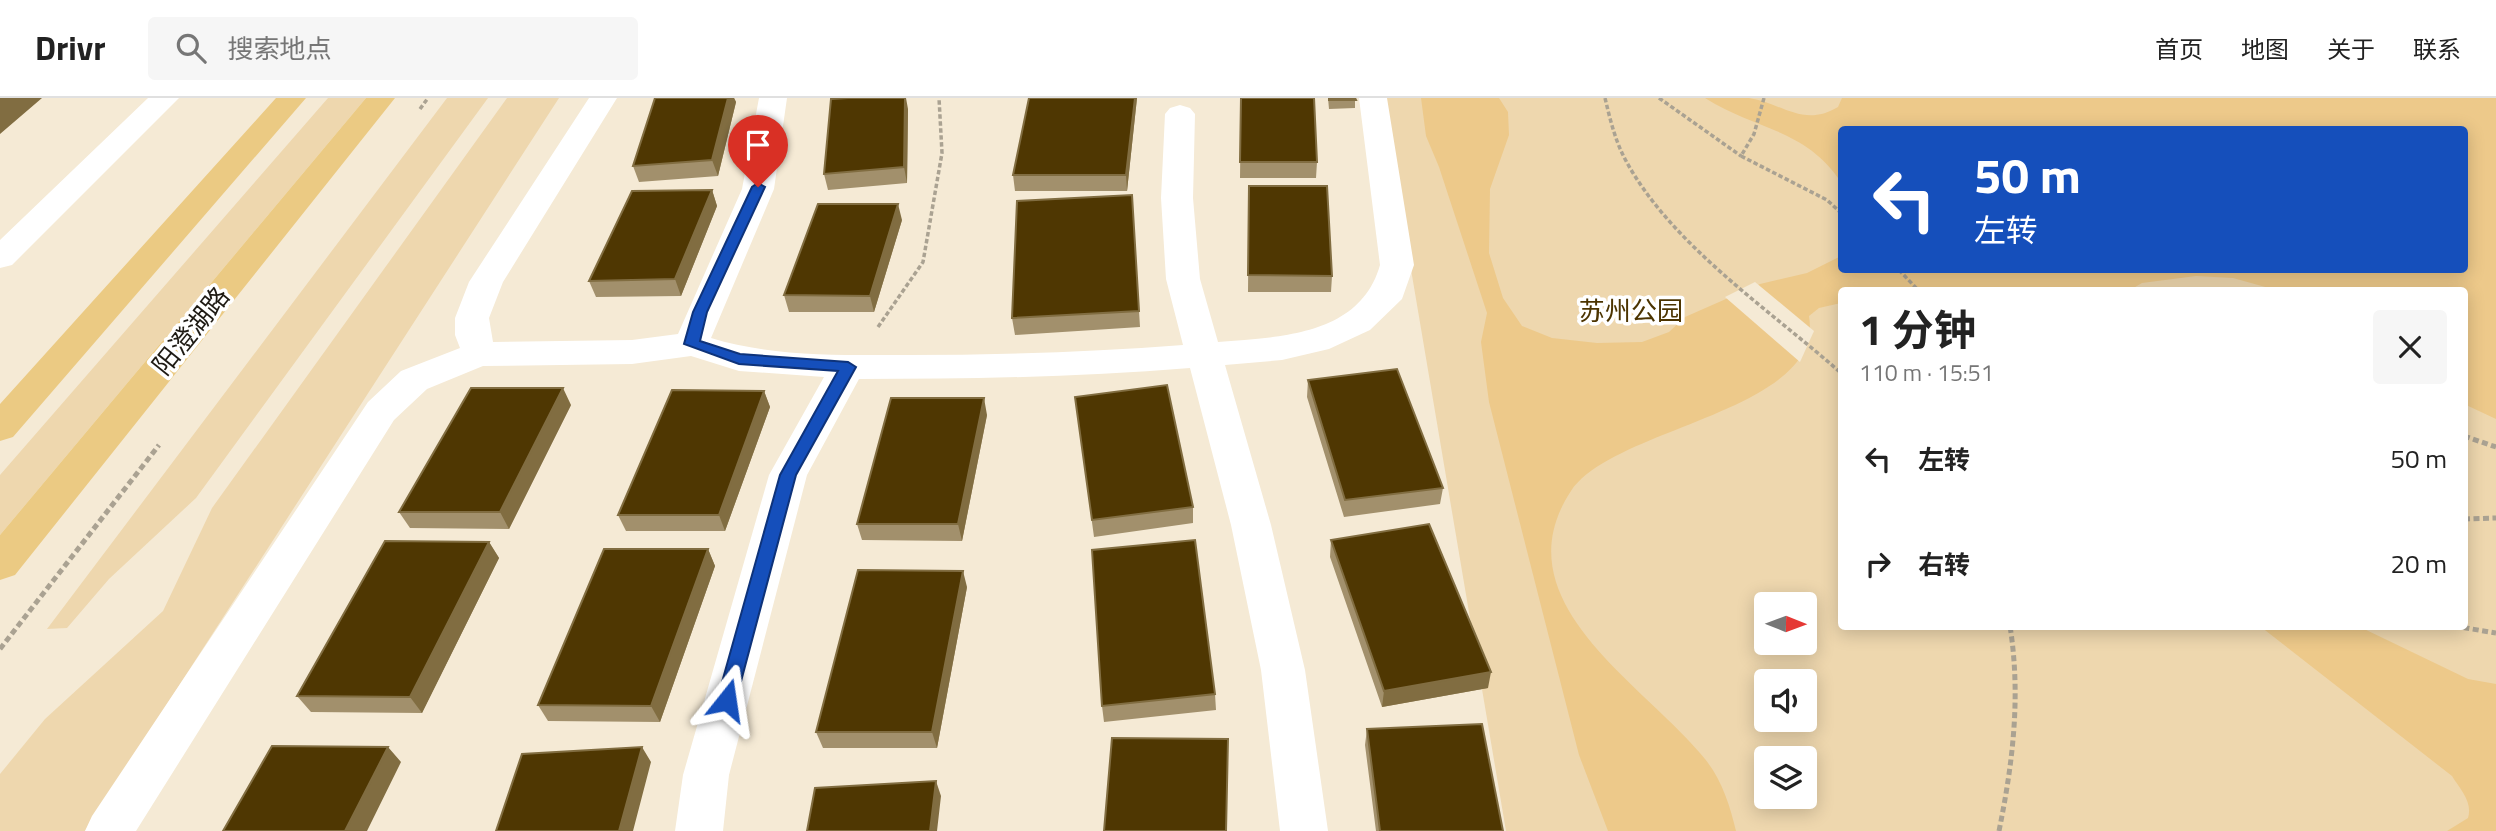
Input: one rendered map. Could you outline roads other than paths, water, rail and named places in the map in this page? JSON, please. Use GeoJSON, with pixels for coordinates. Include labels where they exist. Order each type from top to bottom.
{"type":"FeatureCollection","features":[{"type":"Feature","properties":{"kind":"main road"},"geometry":{"type":"LineString","coordinates":[[0,428],[292,98]]}},
{"type":"Feature","properties":{"kind":"main road","name":"阳澄湖路"},"geometry":{"type":"LineString","coordinates":[[0,564],[381,98]]}},
{"type":"Feature","properties":{"kind":"lane"},"geometry":{"type":"LineString","coordinates":[[0,258],[165,98]]}},
{"type":"Feature","properties":{"kind":"lane"},"geometry":{"type":"LineString","coordinates":[[481,354],[470,337],[472,313],[486,282],[603,98]]}},
{"type":"Feature","properties":{"kind":"lane"},"geometry":{"type":"LineString","coordinates":[[692,344],[700,312],[758,187],[766,116],[773,98]]}},
{"type":"Feature","properties":{"kind":"lane"},"geometry":{"type":"LineString","coordinates":[[109,831],[381,411],[399,388],[430,370],[481,354],[632,352],[692,344],[739,359],[848,367],[974,367],[1202,355],[1282,348],[1329,337],[1358,322],[1390,291],[1397,265],[1373,98]]}},
{"type":"Feature","properties":{"kind":"lane"},"geometry":{"type":"LineString","coordinates":[[1180,114],[1177,198],[1183,279],[1251,525],[1283,670],[1304,831]]}},
{"type":"Feature","properties":{"kind":"lane"},"geometry":{"type":"LineString","coordinates":[[699,831],[706,775],[788,475],[848,367]]}},
{"type":"Feature","properties":{"kind":"park label","name":"苏州公园"},"geometry":{"type":"Point","coordinates":[1631,311]}}]}
